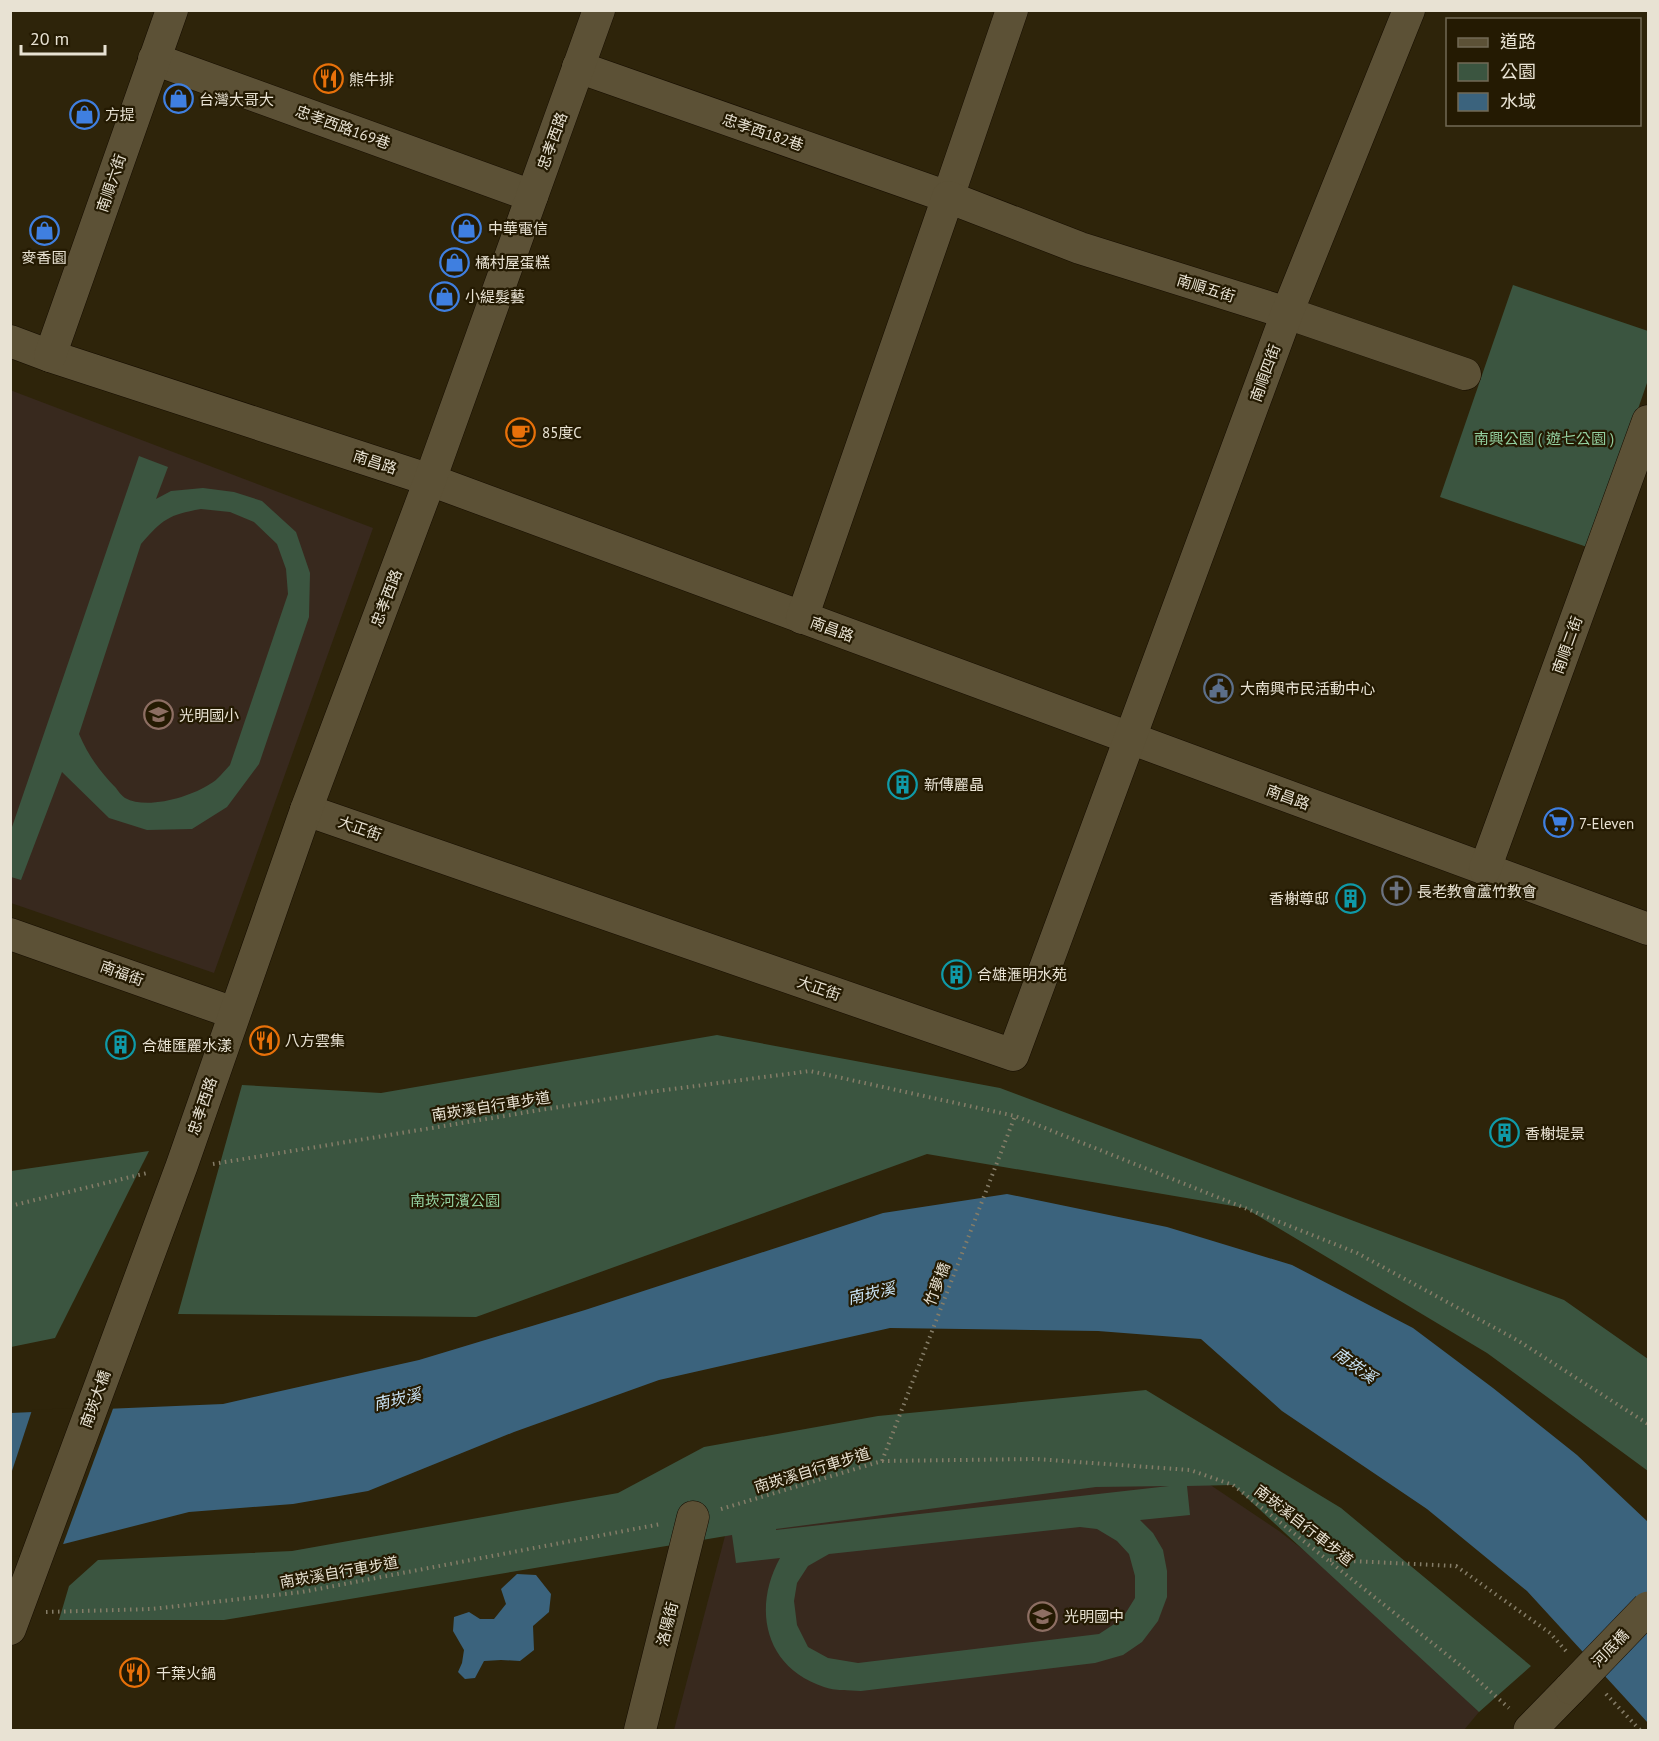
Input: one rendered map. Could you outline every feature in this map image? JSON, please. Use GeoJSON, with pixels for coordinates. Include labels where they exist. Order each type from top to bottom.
{"type":"FeatureCollection","features":[{"type":"Feature","properties":{"kind":"street","name":"南順六街"},"geometry":{"type":"LineString","coordinates":[[50,356],[172,10]]}},
{"type":"Feature","properties":{"kind":"street","name":"忠孝西路"},"geometry":{"type":"LineString","coordinates":[[165,1178],[234,1013],[306,810],[430,480],[599,10]]}},
{"type":"Feature","properties":{"kind":"street"},"geometry":{"type":"LineString","coordinates":[[802,618],[1012,10]]}},
{"type":"Feature","properties":{"kind":"street","name":"南順四街"},"geometry":{"type":"LineString","coordinates":[[1130,739],[1287,313],[1409,10]]}},
{"type":"Feature","properties":{"kind":"street","name":"忠孝西路169巷"},"geometry":{"type":"LineString","coordinates":[[154,59],[532,195]]}},
{"type":"Feature","properties":{"kind":"street","name":"忠孝西182巷"},"geometry":{"type":"LineString","coordinates":[[578,67],[948,197]]}},
{"type":"Feature","properties":{"kind":"street","name":"南順五街"},"geometry":{"type":"LineString","coordinates":[[948,197],[1080,248],[1287,313],[1465,374]]}},
{"type":"Feature","properties":{"kind":"street","name":"南昌路"},"geometry":{"type":"LineString","coordinates":[[10,341],[430,480],[1648,929]]}},
{"type":"Feature","properties":{"kind":"street","name":"南順二街"},"geometry":{"type":"LineString","coordinates":[[1485,869],[1648,421]]}},
{"type":"Feature","properties":{"kind":"street","name":"大正街"},"geometry":{"type":"LineString","coordinates":[[306,810],[1013,1055],[1130,739]]}},
{"type":"Feature","properties":{"kind":"street","name":"南福街"},"geometry":{"type":"LineString","coordinates":[[10,934],[234,1013]]}},
{"type":"Feature","properties":{"kind":"street","name":"南崁大橋"},"geometry":{"type":"LineString","coordinates":[[14,1620],[165,1178]]}},
{"type":"Feature","properties":{"kind":"street","name":"洛陽街"},"geometry":{"type":"LineString","coordinates":[[640,1731],[693,1517]]}},
{"type":"Feature","properties":{"kind":"street","name":"河底橋"},"geometry":{"type":"LineString","coordinates":[[1532,1730],[1648,1608]]}},
{"type":"Feature","properties":{"kind":"path","name":"南崁溪自行車步道"},"geometry":{"type":"LineString","coordinates":[[205,1164],[650,1092],[810,1071],[1015,1116],[1357,1253],[1517,1340],[1648,1424]]}},
{"type":"Feature","properties":{"kind":"path","name":"竹夢橋"},"geometry":{"type":"LineString","coordinates":[[882,1461],[1015,1116]]}},
{"type":"Feature","properties":{"kind":"path"},"geometry":{"type":"LineString","coordinates":[[10,1206],[165,1178]]}},
{"type":"Feature","properties":{"kind":"path","name":"南崁溪自行車步道"},"geometry":{"type":"LineString","coordinates":[[14,1620],[152,1609],[302,1592],[693,1517],[882,1461],[1036,1459],[1190,1470],[1233,1485],[1466,1669],[1532,1730]]}},
{"type":"Feature","properties":{"kind":"path"},"geometry":{"type":"LineString","coordinates":[[1328,1560],[1456,1566],[1550,1633],[1582,1678],[1640,1731]]}},
{"type":"Feature","properties":{"kind":"shaded area","name":"光明國小"},"geometry":{"type":"Polygon","coordinates":[[[10,390],[373,528],[214,973],[11,903],[10,390]]]}},
{"type":"Feature","properties":{"kind":"shaded area","name":"光明國中"},"geometry":{"type":"Polygon","coordinates":[[[1078,1478],[1203,1480],[1279,1531],[1351,1587],[1479,1712],[1464,1730],[674,1730],[730,1517],[1078,1478]]]}},
{"type":"Feature","properties":{"kind":"green space","name":"南興公園 ( 遊七公園 )"},"geometry":{"type":"Polygon","coordinates":[[[1513,285],[1648,331],[1648,380],[1590,548],[1440,497],[1513,285]]]}},
{"type":"Feature","properties":{"kind":"green space"},"geometry":{"type":"Polygon","coordinates":[[[139,456],[168,467],[156,499],[171,491],[203,488],[234,492],[262,501],[296,532],[310,573],[309,617],[259,764],[227,807],[192,829],[147,830],[109,818],[62,772],[21,880],[11,877],[11,830],[139,456]],[[201,509],[181,513],[167,519],[141,544],[79,734],[90,756],[105,776],[124,797],[134,801],[145,803],[168,800],[202,789],[218,778],[230,765],[288,594],[286,569],[277,544],[254,522],[230,512],[201,509]]]}},
{"type":"Feature","properties":{"kind":"green space","name":"南崁河濱公園"},"geometry":{"type":"Polygon","coordinates":[[[717,1035],[1000,1088],[1564,1300],[1648,1359],[1648,1471],[1487,1353],[1245,1208],[927,1154],[476,1317],[178,1314],[242,1085],[381,1093],[717,1035]]]}},
{"type":"Feature","properties":{"kind":"green space"},"geometry":{"type":"Polygon","coordinates":[[[149,1151],[55,1338],[11,1347],[11,1171],[149,1151]]]}},
{"type":"Feature","properties":{"kind":"green space"},"geometry":{"type":"Polygon","coordinates":[[[1146,1390],[1341,1508],[1531,1666],[1479,1712],[1233,1485],[1187,1486],[1190,1515],[1140,1520],[1153,1533],[1163,1550],[1167,1571],[1167,1597],[1158,1621],[1142,1642],[1123,1655],[1095,1663],[861,1691],[824,1687],[804,1678],[788,1666],[777,1651],[769,1634],[766,1616],[771,1577],[780,1558],[736,1563],[732,1535],[224,1620],[59,1620],[69,1586],[98,1560],[292,1551],[618,1493],[704,1447],[878,1416],[1146,1390]],[[1169,1486],[1096,1487],[776,1530],[1169,1486]],[[1080,1527],[829,1554],[808,1566],[797,1583],[794,1601],[797,1625],[808,1647],[828,1658],[858,1663],[1099,1634],[1122,1619],[1135,1598],[1135,1576],[1129,1554],[1117,1541],[1097,1529],[1080,1527]]]}},
{"type":"Feature","properties":{"kind":"water","name":"南崁溪"},"geometry":{"type":"Polygon","coordinates":[[[1007,1194],[1167,1227],[1292,1265],[1413,1328],[1577,1455],[1648,1522],[1648,1723],[1527,1591],[1427,1509],[1282,1411],[1201,1339],[1098,1331],[890,1328],[659,1380],[514,1432],[368,1491],[293,1504],[189,1512],[40,1550],[11,1554],[10,1413],[223,1404],[419,1360],[585,1310],[883,1213],[1007,1194]]]}},
{"type":"Feature","properties":{"kind":"water"},"geometry":{"type":"Polygon","coordinates":[[[517,1574],[536,1575],[551,1594],[549,1612],[533,1626],[534,1650],[520,1661],[484,1661],[475,1678],[465,1679],[458,1672],[464,1650],[453,1631],[454,1617],[469,1612],[480,1619],[494,1619],[506,1604],[501,1589],[517,1574]]]}},
{"type":"Feature","properties":{"kind":"pier"},"geometry":{"type":"Polygon","coordinates":[[[114,1406],[62,1547],[10,1557],[11,1474],[32,1410],[114,1406]]]}},
{"type":"Feature","properties":{"kind":"place","name":"熊牛排"},"geometry":{"type":"Point","coordinates":[328,79]}},
{"type":"Feature","properties":{"kind":"place","name":"台灣大哥大"},"geometry":{"type":"Point","coordinates":[178,99]}},
{"type":"Feature","properties":{"kind":"place","name":"方提"},"geometry":{"type":"Point","coordinates":[84,114]}},
{"type":"Feature","properties":{"kind":"place","name":"中華電信"},"geometry":{"type":"Point","coordinates":[467,228]}},
{"type":"Feature","properties":{"kind":"place","name":"麥香園"},"geometry":{"type":"Point","coordinates":[44,230]}},
{"type":"Feature","properties":{"kind":"place","name":"橘村屋蛋糕"},"geometry":{"type":"Point","coordinates":[454,262]}},
{"type":"Feature","properties":{"kind":"place","name":"小緹髮藝"},"geometry":{"type":"Point","coordinates":[444,296]}},
{"type":"Feature","properties":{"kind":"place","name":"85度C"},"geometry":{"type":"Point","coordinates":[521,432]}},
{"type":"Feature","properties":{"kind":"place","name":"大南興市民活動中心"},"geometry":{"type":"Point","coordinates":[1219,688]}},
{"type":"Feature","properties":{"kind":"place","name":"光明國小"},"geometry":{"type":"Point","coordinates":[158,715]}},
{"type":"Feature","properties":{"kind":"place","name":"新傳麗晶"},"geometry":{"type":"Point","coordinates":[903,784]}},
{"type":"Feature","properties":{"kind":"place","name":"7-Eleven"},"geometry":{"type":"Point","coordinates":[1558,823]}},
{"type":"Feature","properties":{"kind":"place","name":"長老教會蘆竹教會"},"geometry":{"type":"Point","coordinates":[1396,891]}},
{"type":"Feature","properties":{"kind":"place","name":"香榭尊邸"},"geometry":{"type":"Point","coordinates":[1350,898]}},
{"type":"Feature","properties":{"kind":"place","name":"合雄滙明水苑"},"geometry":{"type":"Point","coordinates":[956,974]}},
{"type":"Feature","properties":{"kind":"place","name":"八方雲集"},"geometry":{"type":"Point","coordinates":[264,1040]}},
{"type":"Feature","properties":{"kind":"place","name":"合雄匯麗水漾"},"geometry":{"type":"Point","coordinates":[121,1045]}},
{"type":"Feature","properties":{"kind":"place","name":"香榭堤景"},"geometry":{"type":"Point","coordinates":[1504,1133]}},
{"type":"Feature","properties":{"kind":"place","name":"光明國中"},"geometry":{"type":"Point","coordinates":[1043,1616]}},
{"type":"Feature","properties":{"kind":"place","name":"千葉火鍋"},"geometry":{"type":"Point","coordinates":[135,1673]}}]}
